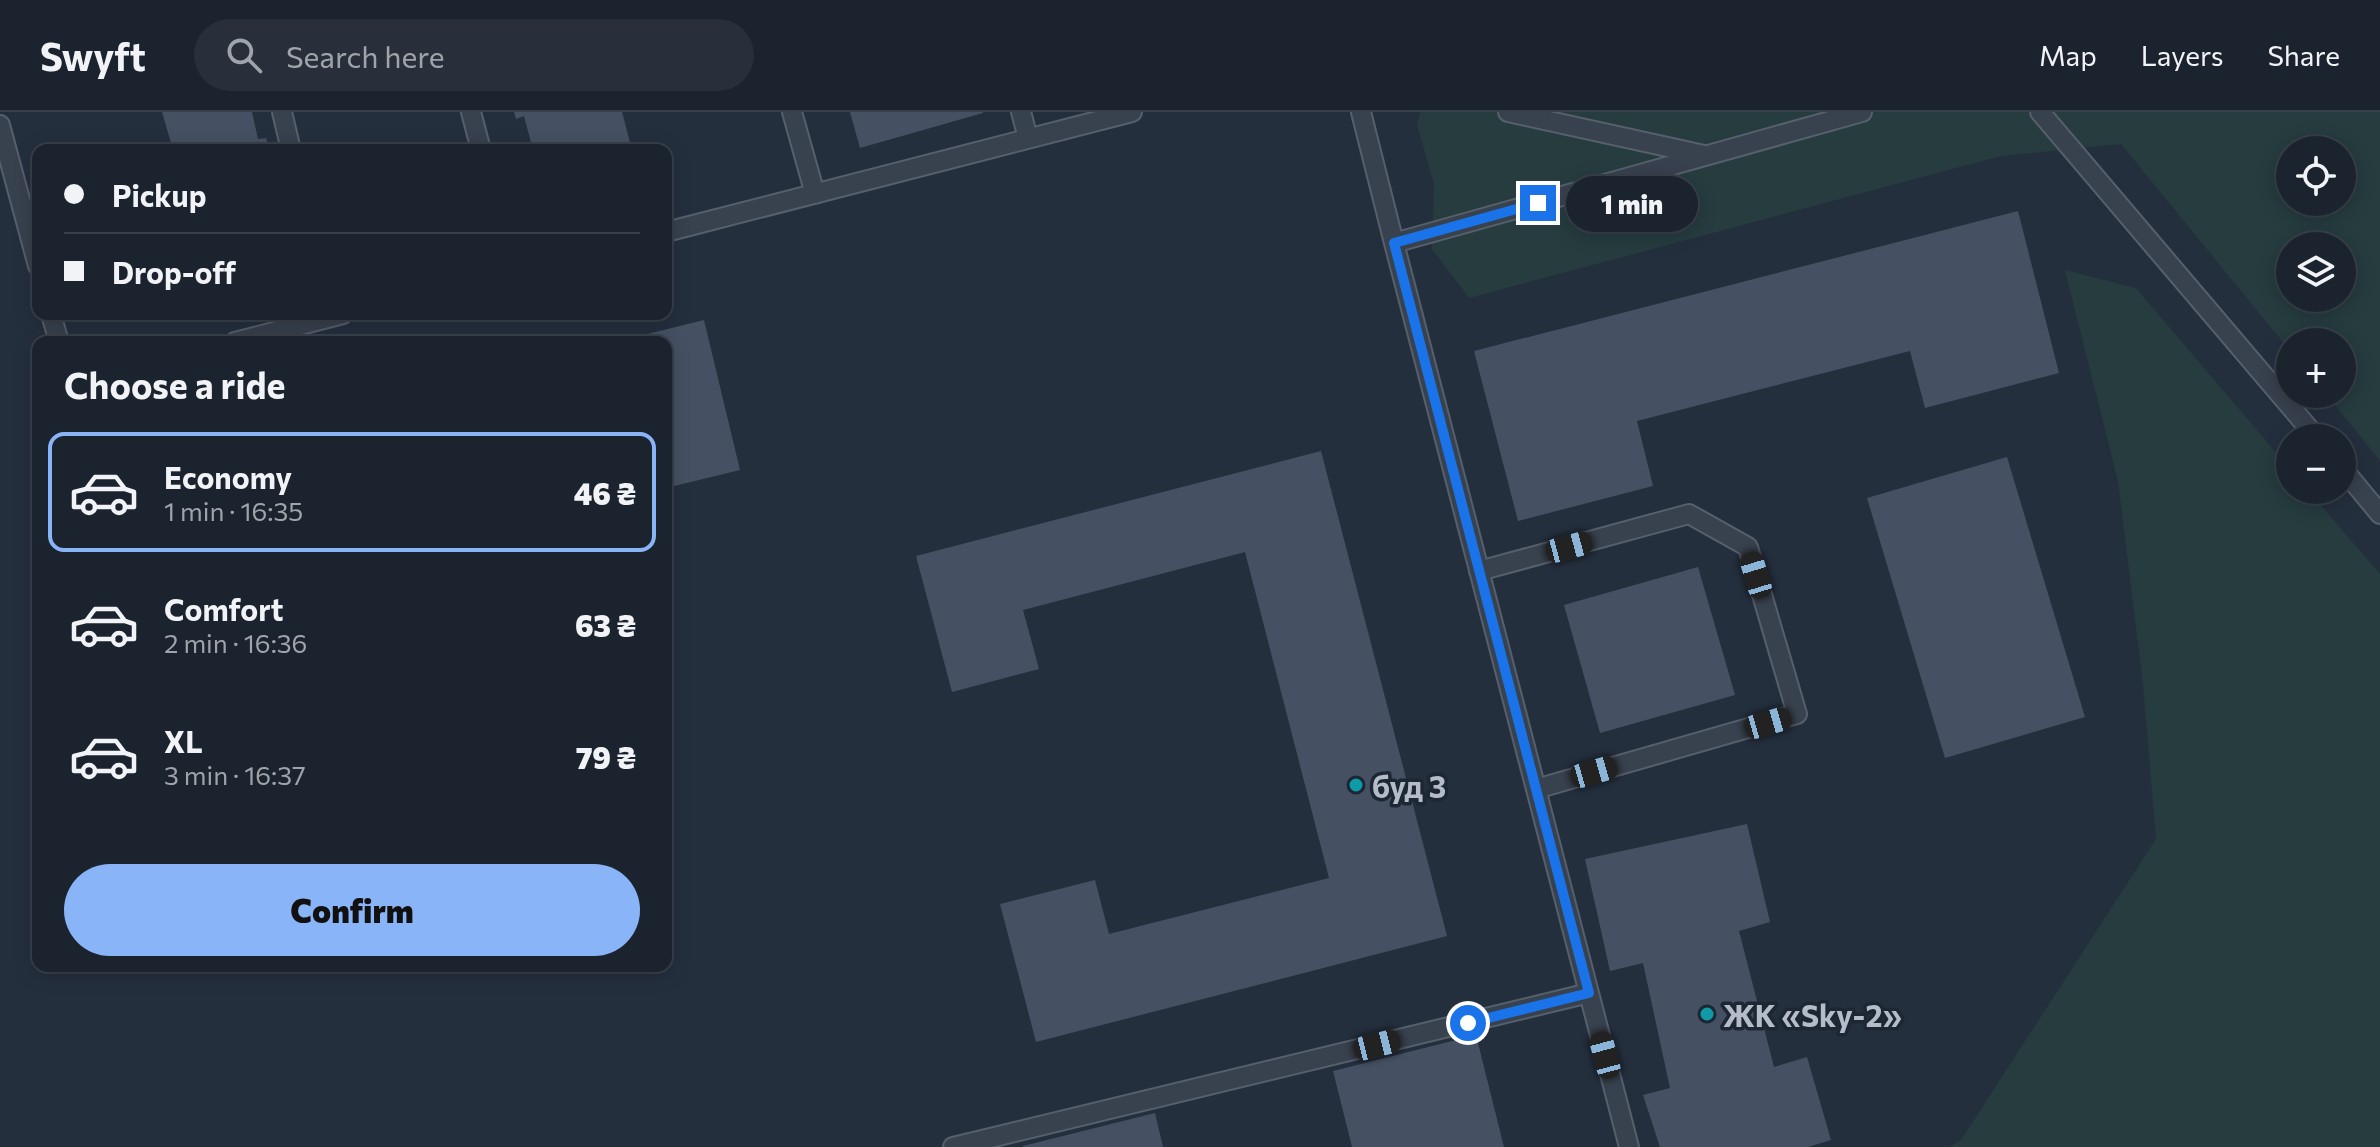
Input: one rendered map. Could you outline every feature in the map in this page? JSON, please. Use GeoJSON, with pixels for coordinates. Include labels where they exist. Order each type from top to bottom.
{"type":"FeatureCollection","features":[{"type":"Feature","properties":{"kind":"lane"},"geometry":{"type":"LineString","coordinates":[[282,112],[290,144]]}},
{"type":"Feature","properties":{"kind":"lane"},"geometry":{"type":"LineString","coordinates":[[471,112],[479,144]]}},
{"type":"Feature","properties":{"kind":"lane"},"geometry":{"type":"LineString","coordinates":[[792,112],[815,194]]}},
{"type":"Feature","properties":{"kind":"lane"},"geometry":{"type":"LineString","coordinates":[[1021,112],[1028,138]]}},
{"type":"Feature","properties":{"kind":"lane"},"geometry":{"type":"LineString","coordinates":[[672,230],[1132,112]]}},
{"type":"Feature","properties":{"kind":"lane"},"geometry":{"type":"LineString","coordinates":[[1361,112],[1629,1147]]}},
{"type":"Feature","properties":{"kind":"lane"},"geometry":{"type":"LineString","coordinates":[[1508,112],[1710,156]]}},
{"type":"Feature","properties":{"kind":"lane"},"geometry":{"type":"LineString","coordinates":[[1394,243],[1862,112]]}},
{"type":"Feature","properties":{"kind":"lane"},"geometry":{"type":"LineString","coordinates":[[2040,112],[2305,424]]}},
{"type":"Feature","properties":{"kind":"lane"},"geometry":{"type":"LineString","coordinates":[[0,125],[32,244]]}},
{"type":"Feature","properties":{"kind":"lane"},"geometry":{"type":"LineString","coordinates":[[257,336],[317,320]]}},
{"type":"Feature","properties":{"kind":"lane"},"geometry":{"type":"LineString","coordinates":[[2356,485],[2380,514]]}},
{"type":"Feature","properties":{"kind":"lane"},"geometry":{"type":"LineString","coordinates":[[1479,571],[1689,514],[1748,547],[1797,714],[1536,789]]}},
{"type":"Feature","properties":{"kind":"lane"},"geometry":{"type":"LineString","coordinates":[[953,1147],[1589,993]]}},
{"type":"Feature","properties":{"kind":"green space"},"geometry":{"type":"Polygon","coordinates":[[[1420,112],[2380,112],[2380,461],[2356,431],[2356,424],[2350,424],[2337,408],[2356,408],[2356,328],[2276,328],[2276,334],[2121,144],[2001,156],[1469,298],[1432,249],[1434,184],[1417,125],[1420,112]]]}},
{"type":"Feature","properties":{"kind":"green space"},"geometry":{"type":"Polygon","coordinates":[[[2065,270],[2136,288],[2276,453],[2276,504],[2320,504],[2380,574],[2380,1147],[1949,1147],[1961,1140],[2156,839],[2143,684],[2118,481],[2065,270]]]}},
{"type":"Feature","properties":{"kind":"building"},"geometry":{"type":"Polygon","coordinates":[[[162,112],[252,112],[258,139],[266,138],[268,144],[171,144],[162,112]]]}},
{"type":"Feature","properties":{"kind":"building"},"geometry":{"type":"Polygon","coordinates":[[[514,112],[622,112],[630,144],[531,144],[524,116],[516,119],[514,112]]]}},
{"type":"Feature","properties":{"kind":"building"},"geometry":{"type":"Polygon","coordinates":[[[850,112],[983,112],[983,113],[860,148],[850,112]]]}},
{"type":"Feature","properties":{"kind":"building"},"geometry":{"type":"Polygon","coordinates":[[[2018,211],[2059,373],[1925,408],[1910,351],[1637,421],[1653,486],[1518,521],[1474,351],[2018,211]]]}},
{"type":"Feature","properties":{"kind":"building"},"geometry":{"type":"Polygon","coordinates":[[[704,320],[740,470],[672,487],[672,336],[639,336],[704,320]]]}},
{"type":"Feature","properties":{"kind":"building","name":"буд 3"},"geometry":{"type":"Polygon","coordinates":[[[1321,451],[1447,936],[1036,1042],[1000,904],[1095,880],[1109,934],[1329,878],[1245,552],[1023,610],[1039,669],[952,692],[916,556],[1321,451]]]}},
{"type":"Feature","properties":{"kind":"building"},"geometry":{"type":"Polygon","coordinates":[[[2007,457],[2085,717],[1945,758],[1867,498],[2007,457]]]}},
{"type":"Feature","properties":{"kind":"building"},"geometry":{"type":"Polygon","coordinates":[[[1698,567],[1735,695],[1600,733],[1564,605],[1698,567]]]}},
{"type":"Feature","properties":{"kind":"building","name":"ЖК «Sky-2»"},"geometry":{"type":"Polygon","coordinates":[[[1747,824],[1770,922],[1739,931],[1774,1067],[1807,1057],[1831,1140],[1808,1147],[1660,1147],[1643,1095],[1670,1088],[1643,963],[1610,971],[1585,859],[1747,824]]]}},
{"type":"Feature","properties":{"kind":"building"},"geometry":{"type":"Polygon","coordinates":[[[1476,1035],[1504,1147],[1352,1147],[1333,1071],[1476,1035]]]}},
{"type":"Feature","properties":{"kind":"building"},"geometry":{"type":"Polygon","coordinates":[[[1155,1113],[1163,1147],[1023,1147],[1023,1146],[1155,1113]]]}},
{"type":"Feature","properties":{"kind":"place","name":"буд 3"},"geometry":{"type":"Point","coordinates":[1356,785]}},
{"type":"Feature","properties":{"kind":"place","name":"ЖК «Sky-2»"},"geometry":{"type":"Point","coordinates":[1707,1014]}},
{"type":"Feature","properties":{"kind":"route"},"geometry":{"type":"LineString","coordinates":[[1468,1023],[1589,993],[1394,243],[1538,203]]}}]}
